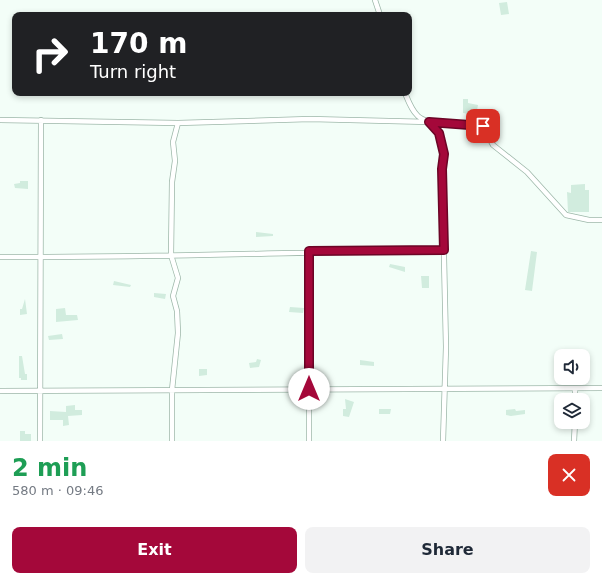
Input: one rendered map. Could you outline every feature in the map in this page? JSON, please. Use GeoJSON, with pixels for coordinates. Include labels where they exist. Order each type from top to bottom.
{"type":"FeatureCollection","features":[{"type":"Feature","properties":{"kind":"street"},"geometry":{"type":"LineString","coordinates":[[375,0],[379,12]]}},
{"type":"Feature","properties":{"kind":"street"},"geometry":{"type":"LineString","coordinates":[[406,96],[417,116],[429,122],[439,133],[444,154],[442,169],[446,388],[443,441]]}},
{"type":"Feature","properties":{"kind":"street"},"geometry":{"type":"LineString","coordinates":[[0,120],[178,123],[310,119],[429,122],[483,126],[493,145],[527,172],[566,215],[589,220],[602,220]]}},
{"type":"Feature","properties":{"kind":"street"},"geometry":{"type":"LineString","coordinates":[[40,441],[41,120]]}},
{"type":"Feature","properties":{"kind":"street"},"geometry":{"type":"LineString","coordinates":[[172,441],[172,390],[178,333],[177,311],[173,296],[178,278],[172,256],[172,182],[175,162],[173,142],[178,123]]}},
{"type":"Feature","properties":{"kind":"street"},"geometry":{"type":"LineString","coordinates":[[0,257],[172,256],[309,251],[444,250]]}},
{"type":"Feature","properties":{"kind":"street"},"geometry":{"type":"LineString","coordinates":[[309,251],[309,441]]}},
{"type":"Feature","properties":{"kind":"street"},"geometry":{"type":"LineString","coordinates":[[575,388],[575,393]]}},
{"type":"Feature","properties":{"kind":"street"},"geometry":{"type":"LineString","coordinates":[[0,391],[602,388]]}},
{"type":"Feature","properties":{"kind":"street"},"geometry":{"type":"LineString","coordinates":[[574,441],[575,429]]}},
{"type":"Feature","properties":{"kind":"building"},"geometry":{"type":"Polygon","coordinates":[[[507,2],[509,14],[501,15],[499,3],[507,2]]]}},
{"type":"Feature","properties":{"kind":"building"},"geometry":{"type":"Polygon","coordinates":[[[463,99],[468,99],[468,103],[478,105],[476,115],[463,113],[463,99]]]}},
{"type":"Feature","properties":{"kind":"building"},"geometry":{"type":"Polygon","coordinates":[[[20,181],[28,181],[28,189],[15,188],[14,184],[20,183],[20,181]]]}},
{"type":"Feature","properties":{"kind":"building"},"geometry":{"type":"Polygon","coordinates":[[[585,184],[585,190],[589,190],[589,212],[568,212],[567,192],[571,193],[571,185],[585,184]]]}},
{"type":"Feature","properties":{"kind":"building"},"geometry":{"type":"Polygon","coordinates":[[[256,232],[273,234],[273,236],[256,237],[256,232]]]}},
{"type":"Feature","properties":{"kind":"building"},"geometry":{"type":"Polygon","coordinates":[[[531,251],[537,252],[532,291],[525,290],[531,251]]]}},
{"type":"Feature","properties":{"kind":"building"},"geometry":{"type":"Polygon","coordinates":[[[390,264],[405,267],[405,272],[389,267],[390,264]]]}},
{"type":"Feature","properties":{"kind":"building"},"geometry":{"type":"Polygon","coordinates":[[[421,276],[429,276],[429,288],[422,288],[421,276]]]}},
{"type":"Feature","properties":{"kind":"building"},"geometry":{"type":"Polygon","coordinates":[[[114,281],[131,285],[130,287],[113,285],[114,281]]]}},
{"type":"Feature","properties":{"kind":"building"},"geometry":{"type":"Polygon","coordinates":[[[154,293],[166,294],[165,299],[154,297],[154,293]]]}},
{"type":"Feature","properties":{"kind":"building"},"geometry":{"type":"Polygon","coordinates":[[[25,299],[27,314],[20,315],[20,309],[22,309],[25,299]]]}},
{"type":"Feature","properties":{"kind":"building"},"geometry":{"type":"Polygon","coordinates":[[[290,307],[304,308],[303,313],[289,312],[290,307]]]}},
{"type":"Feature","properties":{"kind":"building"},"geometry":{"type":"Polygon","coordinates":[[[65,308],[66,315],[77,315],[78,320],[56,322],[56,309],[65,308]]]}},
{"type":"Feature","properties":{"kind":"building"},"geometry":{"type":"Polygon","coordinates":[[[62,334],[63,339],[49,340],[48,336],[62,334]]]}},
{"type":"Feature","properties":{"kind":"building"},"geometry":{"type":"Polygon","coordinates":[[[19,356],[22,356],[25,374],[27,374],[27,380],[21,380],[21,378],[19,378],[19,356]]]}},
{"type":"Feature","properties":{"kind":"building"},"geometry":{"type":"Polygon","coordinates":[[[257,359],[261,360],[259,367],[250,368],[249,363],[256,362],[257,359]]]}},
{"type":"Feature","properties":{"kind":"building"},"geometry":{"type":"Polygon","coordinates":[[[360,360],[374,362],[374,366],[360,365],[360,360]]]}},
{"type":"Feature","properties":{"kind":"building"},"geometry":{"type":"Polygon","coordinates":[[[199,369],[207,369],[207,375],[199,376],[199,369]]]}},
{"type":"Feature","properties":{"kind":"building"},"geometry":{"type":"Polygon","coordinates":[[[345,399],[354,402],[349,417],[343,416],[343,409],[346,409],[345,399]]]}},
{"type":"Feature","properties":{"kind":"building"},"geometry":{"type":"Polygon","coordinates":[[[75,405],[75,410],[82,410],[82,415],[68,416],[69,425],[63,426],[63,420],[50,420],[50,411],[66,412],[66,406],[75,405]]]}},
{"type":"Feature","properties":{"kind":"building"},"geometry":{"type":"Polygon","coordinates":[[[379,409],[391,409],[390,414],[379,414],[379,409]]]}},
{"type":"Feature","properties":{"kind":"building"},"geometry":{"type":"Polygon","coordinates":[[[515,409],[516,411],[525,410],[525,414],[511,416],[506,415],[506,410],[515,409]]]}},
{"type":"Feature","properties":{"kind":"building"},"geometry":{"type":"Polygon","coordinates":[[[20,431],[25,431],[25,434],[31,434],[31,441],[20,441],[20,431]]]}},
{"type":"Feature","properties":{"kind":"route"},"geometry":{"type":"LineString","coordinates":[[309,389],[309,251],[444,250],[442,169],[444,154],[439,133],[429,122],[483,126]]}}]}
